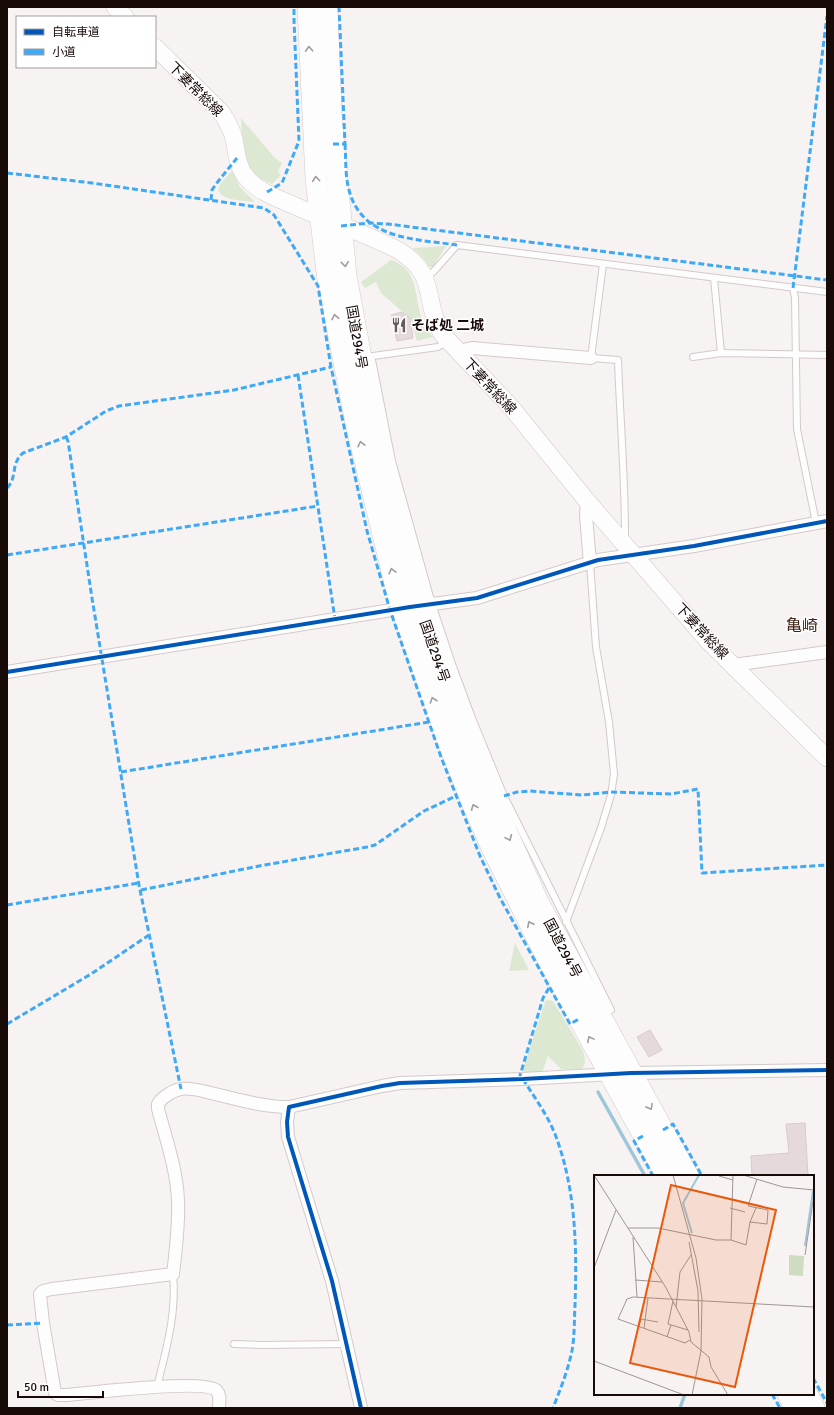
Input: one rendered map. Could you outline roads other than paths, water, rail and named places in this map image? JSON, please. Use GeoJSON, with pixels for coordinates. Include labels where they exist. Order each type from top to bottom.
{"type":"FeatureCollection","features":[{"type":"Feature","properties":{"kind":"highway","name":"国道294号"},"geometry":{"type":"LineString","coordinates":[[308,7],[312,114],[320,218],[328,280],[357,428],[418,606],[462,726],[492,800],[538,902],[687,1175]]}},
{"type":"Feature","properties":{"kind":"highway","name":"国道294号"},"geometry":{"type":"LineString","coordinates":[[328,7],[331,113],[346,276],[366,357],[372,424],[418,606],[446,737],[487,835],[554,972],[665,1175]]}},
{"type":"Feature","properties":{"kind":"highway"},"geometry":{"type":"LineString","coordinates":[[788,1395],[795,1408]]}},
{"type":"Feature","properties":{"kind":"highway"},"geometry":{"type":"LineString","coordinates":[[808,1395],[814,1408]]}},
{"type":"Feature","properties":{"kind":"main road"},"geometry":{"type":"LineString","coordinates":[[115,7],[124,16]]}},
{"type":"Feature","properties":{"kind":"main road","name":"下妻常総線"},"geometry":{"type":"LineString","coordinates":[[156,48],[221,112],[231,129],[239,165],[245,176],[251,182],[276,197],[320,218],[383,243],[408,256],[415,263],[425,278],[430,304],[442,334],[511,407],[587,501],[708,641],[827,758]]}},
{"type":"Feature","properties":{"kind":"street"},"geometry":{"type":"LineString","coordinates":[[453,346],[591,358]]}},
{"type":"Feature","properties":{"kind":"street"},"geometry":{"type":"LineString","coordinates":[[587,501],[586,516],[590,563]]}},
{"type":"Feature","properties":{"kind":"street"},"geometry":{"type":"LineString","coordinates":[[7,672],[418,606],[477,598],[590,563],[627,548],[694,546],[821,522]]}},
{"type":"Feature","properties":{"kind":"street"},"geometry":{"type":"LineString","coordinates":[[733,665],[827,652]]}},
{"type":"Feature","properties":{"kind":"street"},"geometry":{"type":"LineString","coordinates":[[219,1408],[220,1398],[218,1392],[213,1388],[192,1386],[58,1395],[55,1393],[47,1352],[40,1296],[43,1291],[173,1274],[178,1219],[178,1201],[176,1181],[158,1104],[160,1101],[176,1091],[189,1089],[236,1099],[289,1107],[400,1083],[523,1079],[631,1073],[827,1070]]}},
{"type":"Feature","properties":{"kind":"street"},"geometry":{"type":"LineString","coordinates":[[289,1107],[287,1122],[288,1138],[332,1281],[361,1408]]}},
{"type":"Feature","properties":{"kind":"lane"},"geometry":{"type":"LineString","coordinates":[[425,278],[434,271],[457,245],[827,292]]}},
{"type":"Feature","properties":{"kind":"lane"},"geometry":{"type":"LineString","coordinates":[[603,264],[591,358],[618,360],[621,435],[625,478],[625,534],[627,548]]}},
{"type":"Feature","properties":{"kind":"lane"},"geometry":{"type":"LineString","coordinates":[[714,278],[721,353]]}},
{"type":"Feature","properties":{"kind":"lane"},"geometry":{"type":"LineString","coordinates":[[793,288],[795,298],[797,429],[821,522]]}},
{"type":"Feature","properties":{"kind":"lane"},"geometry":{"type":"LineString","coordinates":[[366,357],[453,346]]}},
{"type":"Feature","properties":{"kind":"lane"},"geometry":{"type":"LineString","coordinates":[[693,357],[721,353],[827,355]]}},
{"type":"Feature","properties":{"kind":"lane"},"geometry":{"type":"LineString","coordinates":[[566,922],[601,828],[611,795],[614,774],[609,722],[596,646],[590,563]]}},
{"type":"Feature","properties":{"kind":"lane"},"geometry":{"type":"LineString","coordinates":[[418,606],[464,698],[504,796],[611,1010],[600,1016]]}},
{"type":"Feature","properties":{"kind":"lane"},"geometry":{"type":"LineString","coordinates":[[157,1388],[173,1308],[175,1289],[173,1274]]}},
{"type":"Feature","properties":{"kind":"lane"},"geometry":{"type":"LineString","coordinates":[[234,1344],[346,1344]]}},
{"type":"Feature","properties":{"kind":"waterway"},"geometry":{"type":"LineString","coordinates":[[598,1092],[644,1175]]}},
{"type":"Feature","properties":{"kind":"waterway"},"geometry":{"type":"LineString","coordinates":[[680,1408],[685,1395]]}},
{"type":"Feature","properties":{"kind":"place","name":"そば処 二城"},"geometry":{"type":"Point","coordinates":[399,325]}},
{"type":"Feature","properties":{"kind":"district","name":"亀崎"},"geometry":{"type":"Point","coordinates":[802,625]}}]}
